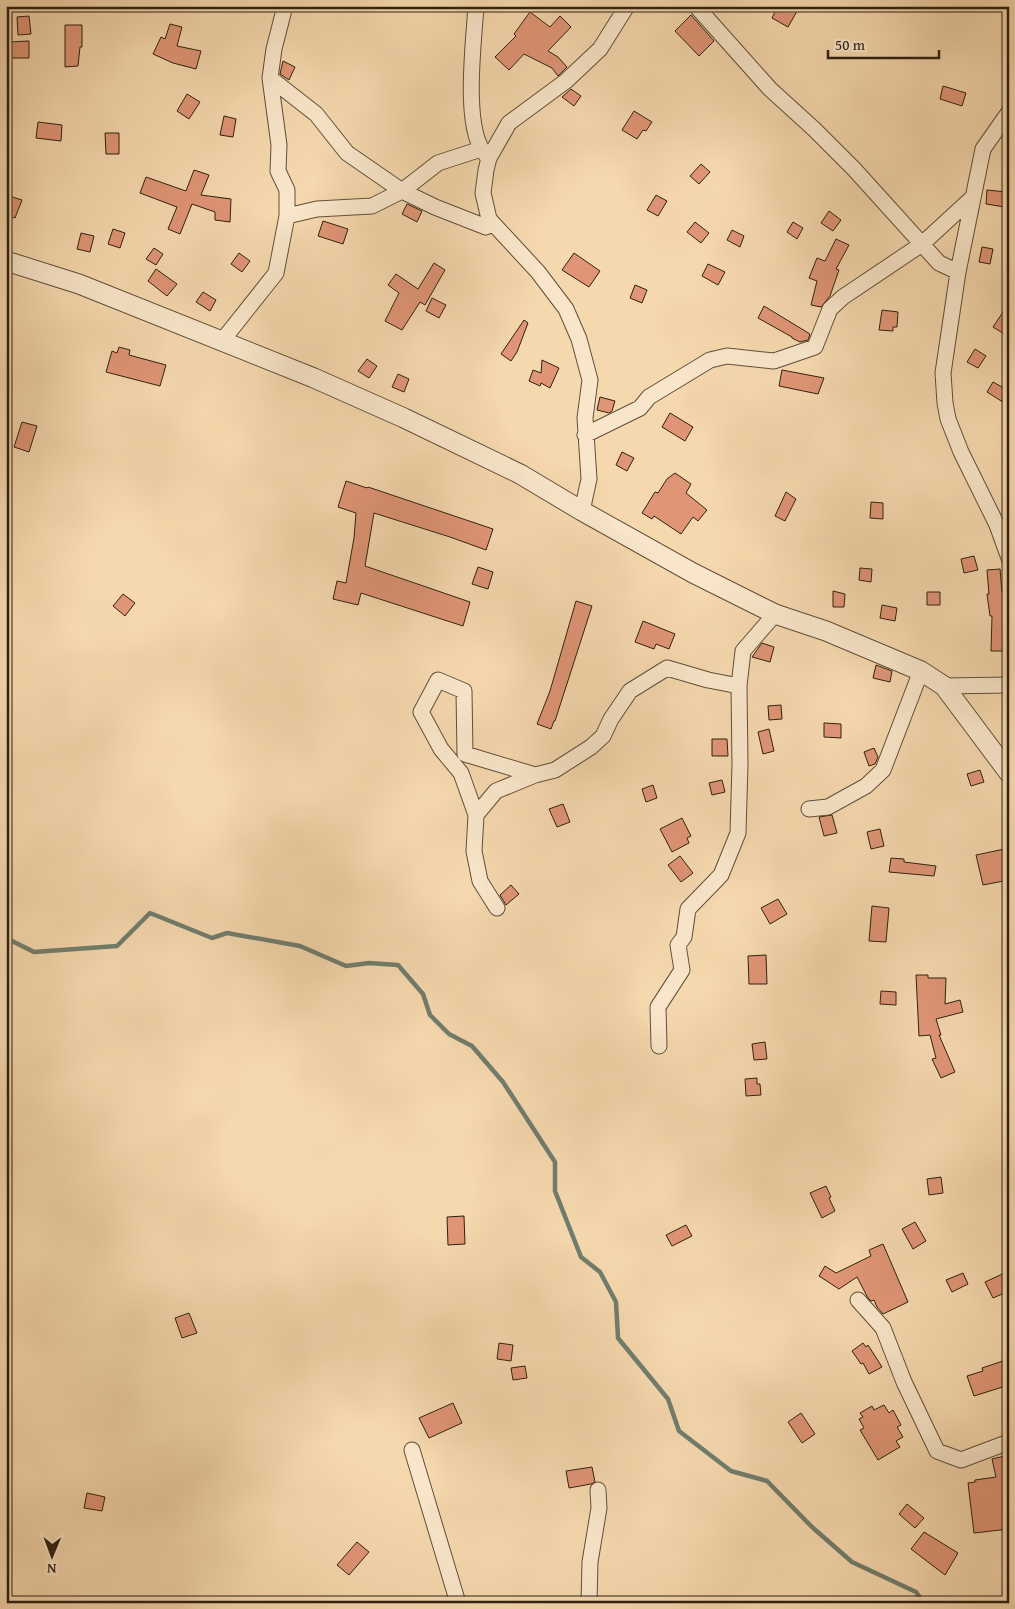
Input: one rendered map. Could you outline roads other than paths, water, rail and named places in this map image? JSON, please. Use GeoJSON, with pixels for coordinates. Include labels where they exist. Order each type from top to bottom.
{"type":"FeatureCollection","features":[{"type":"Feature","properties":{"kind":"street"},"geometry":{"type":"LineString","coordinates":[[222,342],[276,273],[287,216],[287,190],[278,171],[279,145],[270,78],[274,49],[285,6]]}},
{"type":"Feature","properties":{"kind":"street"},"geometry":{"type":"LineString","coordinates":[[476,6],[470,78],[473,116],[485,154],[486,170],[483,193],[489,219],[538,272],[566,309],[578,339],[590,380],[585,418],[589,479],[582,511]]}},
{"type":"Feature","properties":{"kind":"street"},"geometry":{"type":"LineString","coordinates":[[287,216],[317,209],[372,206],[402,191],[438,163],[485,154],[509,123],[566,81],[600,49],[627,6]]}},
{"type":"Feature","properties":{"kind":"street"},"geometry":{"type":"LineString","coordinates":[[696,6],[770,89],[834,149],[939,263],[958,272]]}},
{"type":"Feature","properties":{"kind":"street"},"geometry":{"type":"LineString","coordinates":[[270,78],[316,114],[347,152],[402,191],[435,207],[486,227]]}},
{"type":"Feature","properties":{"kind":"street"},"geometry":{"type":"LineString","coordinates":[[1009,112],[983,149],[958,272],[944,364],[945,403],[948,419],[961,452],[998,525],[1009,558]]}},
{"type":"Feature","properties":{"kind":"street"},"geometry":{"type":"LineString","coordinates":[[586,435],[640,408],[649,397],[710,360],[727,356],[774,361],[815,347],[830,309],[843,297],[922,244],[972,198]]}},
{"type":"Feature","properties":{"kind":"street"},"geometry":{"type":"LineString","coordinates":[[6,261],[79,284],[314,378],[404,418],[520,474],[693,573],[775,614],[826,631],[921,671],[944,686],[1009,773]]}},
{"type":"Feature","properties":{"kind":"street"},"geometry":{"type":"LineString","coordinates":[[659,1046],[658,1007],[682,970],[678,945],[684,937],[688,909],[720,875],[738,833],[740,764],[739,686],[743,651],[775,614]]}},
{"type":"Feature","properties":{"kind":"street"},"geometry":{"type":"LineString","coordinates":[[476,815],[496,791],[535,775],[555,770],[591,747],[603,736],[611,719],[630,691],[667,668],[708,680],[739,686]]}},
{"type":"Feature","properties":{"kind":"street"},"geometry":{"type":"LineString","coordinates":[[809,809],[828,807],[866,786],[883,770],[921,671]]}},
{"type":"Feature","properties":{"kind":"street"},"geometry":{"type":"LineString","coordinates":[[464,754],[464,691],[438,680],[421,712],[441,749],[461,773],[476,815],[474,851],[480,881],[497,908]]}},
{"type":"Feature","properties":{"kind":"street"},"geometry":{"type":"LineString","coordinates":[[944,686],[1009,685]]}},
{"type":"Feature","properties":{"kind":"street"},"geometry":{"type":"LineString","coordinates":[[441,749],[535,775]]}},
{"type":"Feature","properties":{"kind":"street"},"geometry":{"type":"LineString","coordinates":[[858,1300],[883,1328],[904,1382],[937,1451],[962,1460],[1009,1442]]}},
{"type":"Feature","properties":{"kind":"street"},"geometry":{"type":"LineString","coordinates":[[412,1450],[458,1603]]}},
{"type":"Feature","properties":{"kind":"street"},"geometry":{"type":"LineString","coordinates":[[589,1603],[590,1562],[599,1508],[598,1490]]}},
{"type":"Feature","properties":{"kind":"waterway"},"geometry":{"type":"LineString","coordinates":[[6,944],[12,941],[34,952],[117,946],[150,913],[212,938],[227,933],[300,946],[346,966],[369,963],[398,965],[423,994],[430,1015],[449,1034],[472,1046],[503,1082],[555,1162],[555,1191],[581,1257],[600,1272],[616,1302],[618,1338],[668,1399],[679,1431],[731,1471],[767,1481],[812,1527],[852,1562],[916,1592],[924,1603]]}}]}
